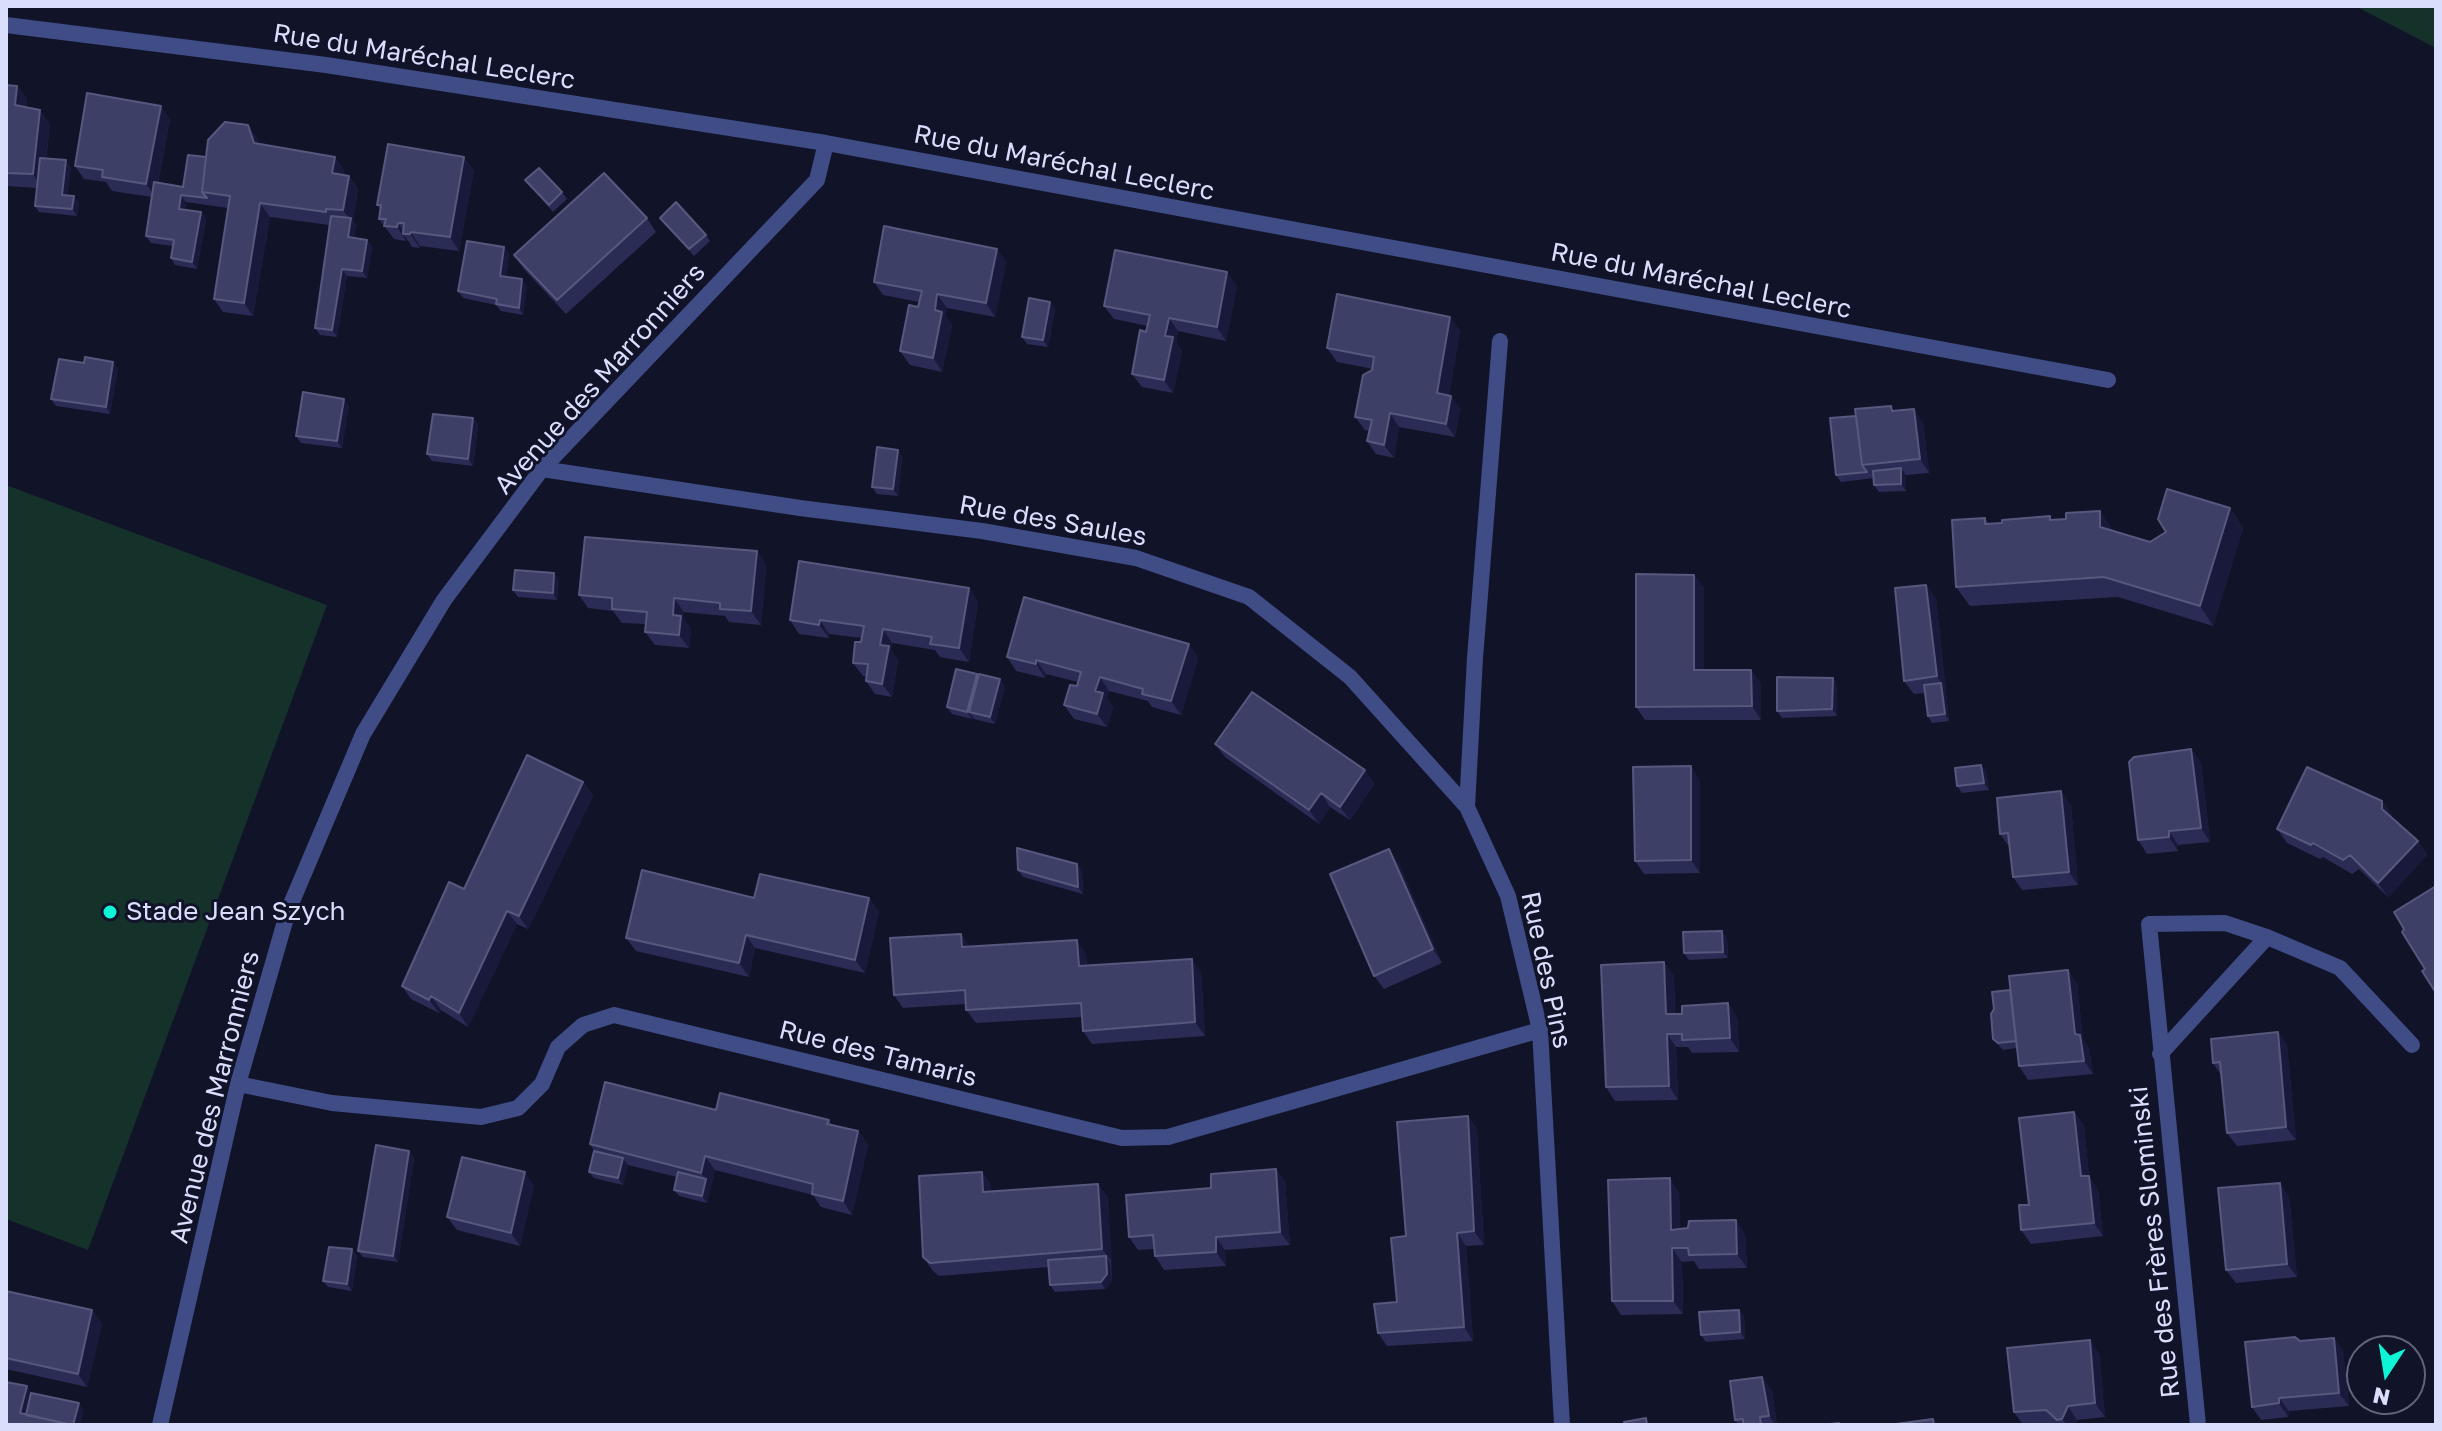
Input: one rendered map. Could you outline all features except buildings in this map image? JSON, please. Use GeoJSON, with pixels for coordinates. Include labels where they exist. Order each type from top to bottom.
{"type":"FeatureCollection","features":[{"type":"Feature","properties":{"kind":"street","name":"Rue du Maréchal Leclerc"},"geometry":{"type":"LineString","coordinates":[[6,25],[326,65],[826,143],[2108,380]]}},
{"type":"Feature","properties":{"kind":"street","name":"Avenue des Marronniers"},"geometry":{"type":"LineString","coordinates":[[160,1425],[238,1084],[288,911],[363,734],[444,600],[542,469],[817,180],[826,143]]}},
{"type":"Feature","properties":{"kind":"street","name":"Rue des Pins"},"geometry":{"type":"LineString","coordinates":[[1500,341],[1475,658],[1467,807],[1508,896],[1540,1030],[1562,1425]]}},
{"type":"Feature","properties":{"kind":"street","name":"Rue des Saules"},"geometry":{"type":"LineString","coordinates":[[542,469],[800,508],[982,531],[1136,558],[1249,597],[1350,677],[1467,807]]}},
{"type":"Feature","properties":{"kind":"street","name":"Rue des Frères Slominski"},"geometry":{"type":"LineString","coordinates":[[2198,1425],[2149,924],[2225,923],[2340,968],[2412,1045]]}},
{"type":"Feature","properties":{"kind":"street","name":"Rue des Frères Slominski"},"geometry":{"type":"LineString","coordinates":[[2160,1054],[2267,937]]}},
{"type":"Feature","properties":{"kind":"street","name":"Rue des Tamaris"},"geometry":{"type":"LineString","coordinates":[[238,1084],[332,1103],[481,1117],[518,1108],[542,1084],[558,1047],[583,1025],[614,1015],[1122,1138],[1168,1137],[1540,1030]]}},
{"type":"Feature","properties":{"kind":"green space"},"geometry":{"type":"Polygon","coordinates":[[[2355,6],[2436,6],[2436,48],[2355,6]]]}},
{"type":"Feature","properties":{"kind":"green space","name":"Stade Jean Szych"},"geometry":{"type":"Polygon","coordinates":[[[6,485],[327,605],[88,1250],[6,1219],[6,485]]]}},
{"type":"Feature","properties":{"kind":"place","name":"Stade Jean Szych"},"geometry":{"type":"Point","coordinates":[110,912]}}]}
